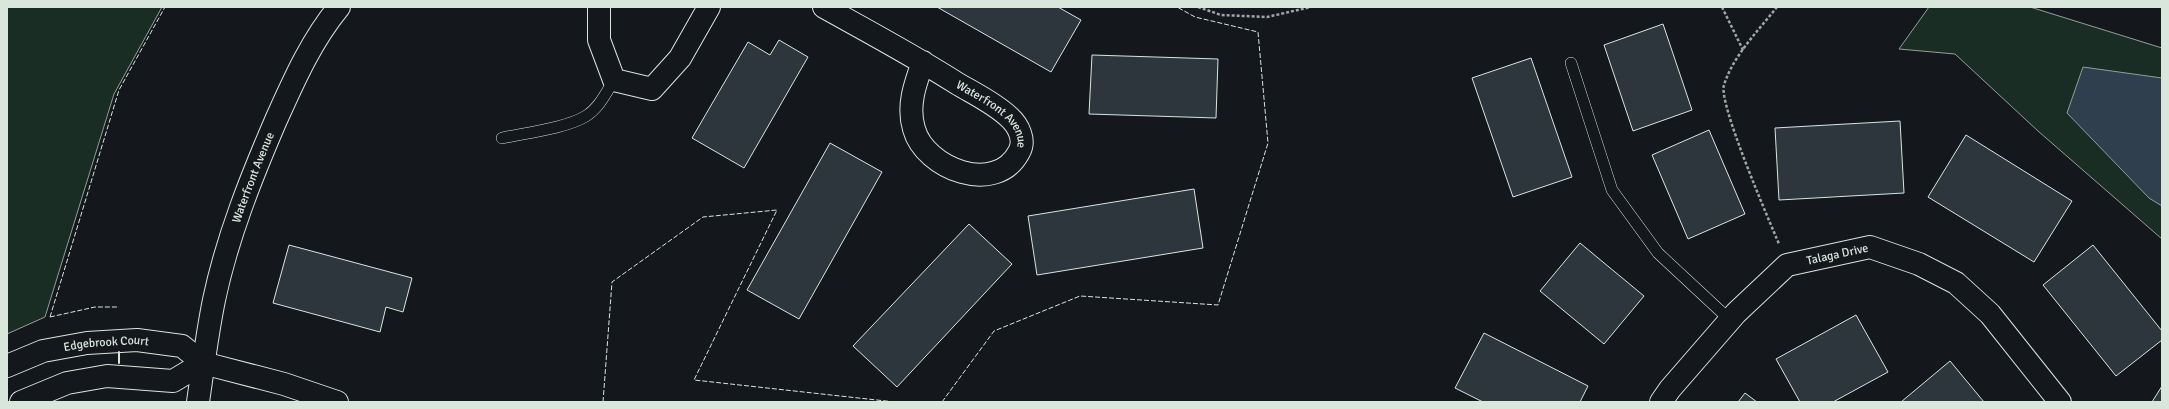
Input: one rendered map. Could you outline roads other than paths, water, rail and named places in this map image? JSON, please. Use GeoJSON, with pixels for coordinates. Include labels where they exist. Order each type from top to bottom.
{"type":"FeatureCollection","features":[{"type":"Feature","properties":{"kind":"street","name":"Waterfront Avenue"},"geometry":{"type":"LineString","coordinates":[[198,402],[203,363],[215,299],[235,227],[253,174],[295,76],[322,27],[339,7]]}},
{"type":"Feature","properties":{"kind":"street"},"geometry":{"type":"LineString","coordinates":[[600,7],[599,40],[614,80],[652,89],[680,58],[709,7]]}},
{"type":"Feature","properties":{"kind":"street","name":"Waterfront Avenue"},"geometry":{"type":"LineString","coordinates":[[824,7],[923,62],[1010,118],[1022,136],[1021,148],[1017,157],[1008,165],[990,174],[967,172],[936,160],[919,144],[913,129],[910,105],[914,86],[923,62]]}},
{"type":"Feature","properties":{"kind":"street","name":"Talaga Drive"},"geometry":{"type":"LineString","coordinates":[[1730,320],[1787,265],[1870,247],[1919,264],[1956,284],[1990,314],[2060,402]]}},
{"type":"Feature","properties":{"kind":"street"},"geometry":{"type":"LineString","coordinates":[[1661,402],[1670,389],[1730,320]]}},
{"type":"Feature","properties":{"kind":"street","name":"Edgebrook Court"},"geometry":{"type":"LineString","coordinates":[[7,366],[43,351],[87,343],[137,340],[182,346],[203,363],[284,384],[337,402]]}},
{"type":"Feature","properties":{"kind":"street"},"geometry":{"type":"LineString","coordinates":[[21,402],[67,383],[107,376],[173,381],[203,363]]}},
{"type":"Feature","properties":{"kind":"lane"},"geometry":{"type":"LineString","coordinates":[[1571,63],[1612,190],[1658,254],[1730,320]]}},
{"type":"Feature","properties":{"kind":"lane"},"geometry":{"type":"LineString","coordinates":[[502,138],[575,122],[587,116],[600,102],[614,80]]}},
{"type":"Feature","properties":{"kind":"water"},"geometry":{"type":"Polygon","coordinates":[[[2083,67],[2162,78],[2162,206],[2149,198],[2067,113],[2083,67]]]}}]}
